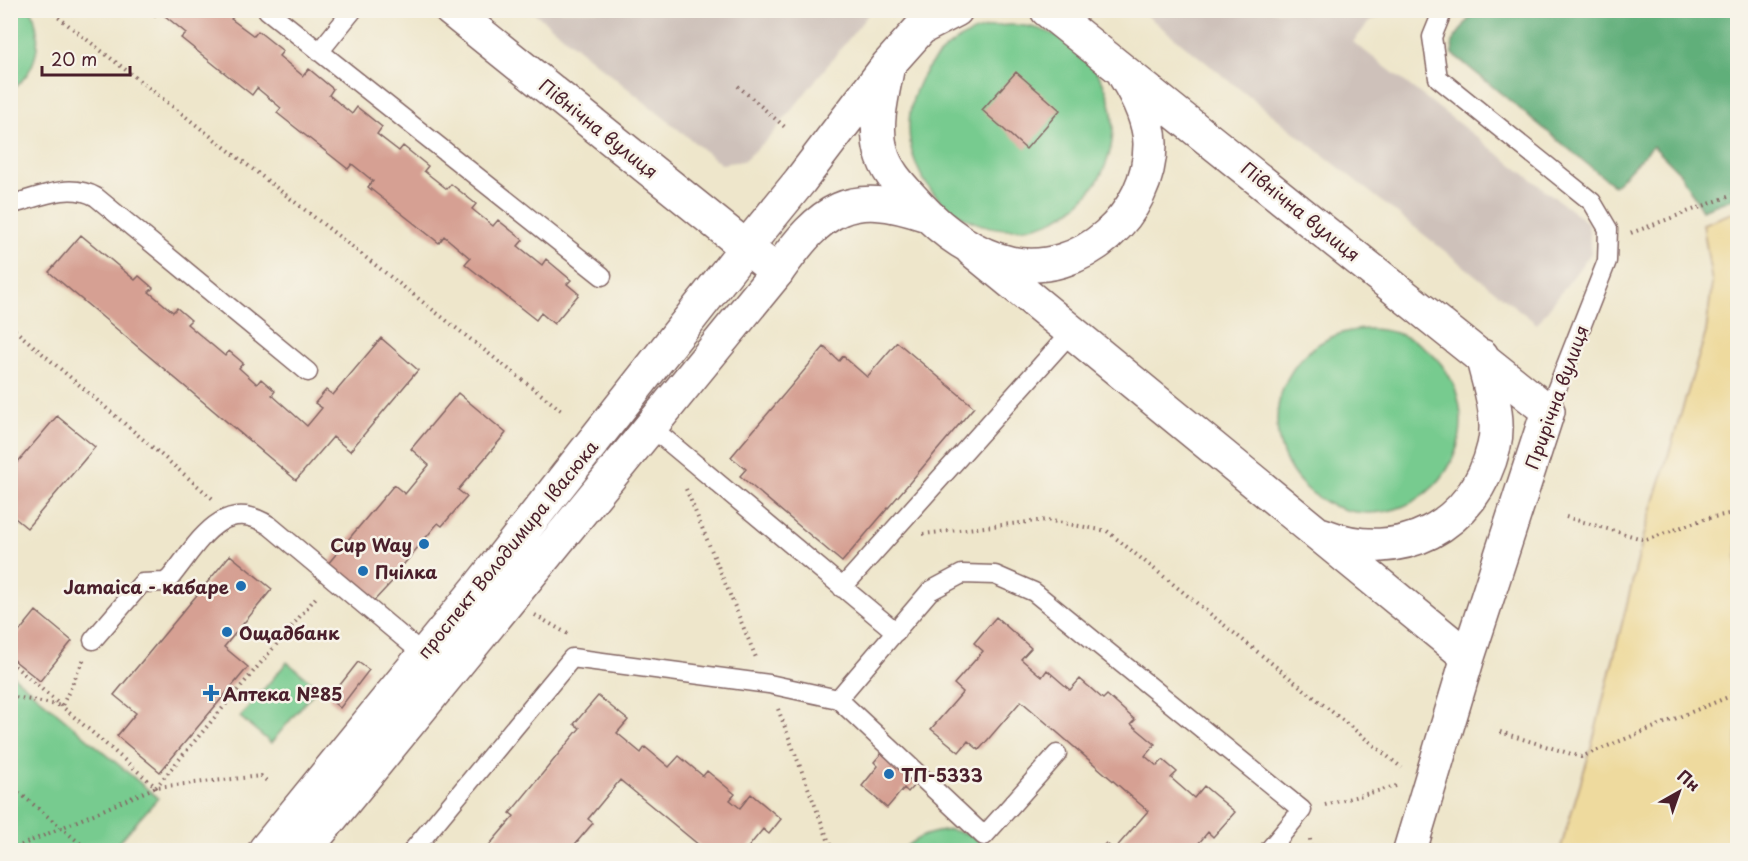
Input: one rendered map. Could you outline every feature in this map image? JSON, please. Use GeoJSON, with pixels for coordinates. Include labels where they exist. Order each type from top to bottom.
{"type":"FeatureCollection","features":[{"type":"Feature","properties":{"kind":"street","name":"Північна вулиця"},"geometry":{"type":"LineString","coordinates":[[451,10],[777,272]]}},
{"type":"Feature","properties":{"kind":"street"},"geometry":{"type":"LineString","coordinates":[[747,246],[888,65],[921,28],[956,10]]}},
{"type":"Feature","properties":{"kind":"street","name":"Північна вулиця"},"geometry":{"type":"LineString","coordinates":[[1047,10],[1548,411]]}},
{"type":"Feature","properties":{"kind":"street"},"geometry":{"type":"LineString","coordinates":[[888,65],[879,121],[880,149],[888,171],[927,215],[1073,330],[1310,530],[1468,657]]}},
{"type":"Feature","properties":{"kind":"street"},"geometry":{"type":"LineString","coordinates":[[972,250],[1011,263],[1053,263],[1092,248],[1123,221],[1143,184],[1150,143],[1141,103],[1120,67]]}},
{"type":"Feature","properties":{"kind":"street"},"geometry":{"type":"LineString","coordinates":[[777,272],[801,237],[824,216],[851,205],[877,202],[927,215]]}},
{"type":"Feature","properties":{"kind":"street","name":"проспект Володимира Івасюка"},"geometry":{"type":"LineString","coordinates":[[265,850],[479,587],[747,246]]}},
{"type":"Feature","properties":{"kind":"street","name":"проспект Володимира Івасюка"},"geometry":{"type":"LineString","coordinates":[[305,850],[652,428],[777,272]]}},
{"type":"Feature","properties":{"kind":"street"},"geometry":{"type":"LineString","coordinates":[[1310,530],[1347,545],[1387,547],[1425,536],[1458,513],[1482,482],[1495,444],[1494,405],[1482,356]]}},
{"type":"Feature","properties":{"kind":"street","name":"Прирічна вулиця"},"geometry":{"type":"LineString","coordinates":[[1410,850],[1468,657],[1548,411]]}},
{"type":"Feature","properties":{"kind":"lane"},"geometry":{"type":"LineString","coordinates":[[267,10],[602,276]]}},
{"type":"Feature","properties":{"kind":"lane"},"geometry":{"type":"LineString","coordinates":[[319,52],[353,10]]}},
{"type":"Feature","properties":{"kind":"lane","name":"Прирічна вулиця"},"geometry":{"type":"LineString","coordinates":[[1443,10],[1432,37],[1438,78],[1592,202],[1608,229],[1607,261],[1548,411]]}},
{"type":"Feature","properties":{"kind":"lane"},"geometry":{"type":"LineString","coordinates":[[10,205],[68,190],[85,191],[96,197],[308,372]]}},
{"type":"Feature","properties":{"kind":"lane"},"geometry":{"type":"LineString","coordinates":[[842,588],[1073,330]]}},
{"type":"Feature","properties":{"kind":"lane"},"geometry":{"type":"LineString","coordinates":[[652,428],[896,632]]}},
{"type":"Feature","properties":{"kind":"lane"},"geometry":{"type":"LineString","coordinates":[[93,639],[134,589],[142,583],[165,582],[212,528],[233,515],[242,513],[256,516],[270,526],[423,654]]}},
{"type":"Feature","properties":{"kind":"lane"},"geometry":{"type":"LineString","coordinates":[[838,699],[930,591],[962,574],[995,575],[1034,592],[1302,810],[1269,850]]}},
{"type":"Feature","properties":{"kind":"lane"},"geometry":{"type":"LineString","coordinates":[[412,850],[573,658],[769,684],[838,699],[984,836],[1057,754]]}},
{"type":"Feature","properties":{"kind":"path"},"geometry":{"type":"LineString","coordinates":[[49,10],[561,410]]}},
{"type":"Feature","properties":{"kind":"path"},"geometry":{"type":"LineString","coordinates":[[738,86],[787,129]]}},
{"type":"Feature","properties":{"kind":"path"},"geometry":{"type":"LineString","coordinates":[[1627,235],[1737,193]]}},
{"type":"Feature","properties":{"kind":"path"},"geometry":{"type":"LineString","coordinates":[[10,326],[233,515]]}},
{"type":"Feature","properties":{"kind":"path"},"geometry":{"type":"LineString","coordinates":[[679,484],[687,490],[758,663],[747,662]]}},
{"type":"Feature","properties":{"kind":"path"},"geometry":{"type":"LineString","coordinates":[[1566,517],[1646,540],[1704,519],[1737,512]]}},
{"type":"Feature","properties":{"kind":"path"},"geometry":{"type":"LineString","coordinates":[[886,538],[1046,520],[1107,531],[1402,768]]}},
{"type":"Feature","properties":{"kind":"path"},"geometry":{"type":"LineString","coordinates":[[156,787],[322,591]]}},
{"type":"Feature","properties":{"kind":"path"},"geometry":{"type":"LineString","coordinates":[[535,615],[570,635]]}},
{"type":"Feature","properties":{"kind":"path"},"geometry":{"type":"LineString","coordinates":[[62,706],[93,639]]}},
{"type":"Feature","properties":{"kind":"path"},"geometry":{"type":"LineString","coordinates":[[10,662],[156,787]]}},
{"type":"Feature","properties":{"kind":"path"},"geometry":{"type":"LineString","coordinates":[[769,684],[832,850]]}},
{"type":"Feature","properties":{"kind":"path"},"geometry":{"type":"LineString","coordinates":[[1500,732],[1581,758],[1737,693]]}},
{"type":"Feature","properties":{"kind":"path"},"geometry":{"type":"LineString","coordinates":[[10,696],[62,706]]}},
{"type":"Feature","properties":{"kind":"path"},"geometry":{"type":"LineString","coordinates":[[220,700],[225,705]]}},
{"type":"Feature","properties":{"kind":"path"},"geometry":{"type":"LineString","coordinates":[[184,743],[189,747]]}},
{"type":"Feature","properties":{"kind":"path"},"geometry":{"type":"LineString","coordinates":[[10,850],[62,830],[156,787],[261,776],[269,783]]}},
{"type":"Feature","properties":{"kind":"path"},"geometry":{"type":"LineString","coordinates":[[10,785],[88,850]]}},
{"type":"Feature","properties":{"kind":"path"},"geometry":{"type":"LineString","coordinates":[[1317,813],[1325,805],[1397,786]]}},
{"type":"Feature","properties":{"kind":"path"},"geometry":{"type":"LineString","coordinates":[[1310,831],[1311,850]]}},
{"type":"Feature","properties":{"kind":"shaded area"},"geometry":{"type":"Polygon","coordinates":[[[532,11],[871,11],[770,137],[743,161],[721,164],[532,11]]]}},
{"type":"Feature","properties":{"kind":"shaded area"},"geometry":{"type":"Polygon","coordinates":[[[1141,11],[1392,11],[1369,22],[1353,42],[1588,223],[1591,253],[1537,324],[1141,11]]]}},
{"type":"Feature","properties":{"kind":"green space"},"geometry":{"type":"Polygon","coordinates":[[[11,10],[32,11],[37,44],[36,55],[27,74],[11,90],[11,10]]]}},
{"type":"Feature","properties":{"kind":"green space"},"geometry":{"type":"Polygon","coordinates":[[[1475,10],[1737,11],[1737,197],[1702,210],[1679,172],[1653,146],[1614,186],[1453,54],[1452,42],[1475,10]]]}},
{"type":"Feature","properties":{"kind":"green space"},"geometry":{"type":"Polygon","coordinates":[[[1001,25],[1021,25],[1041,29],[1059,37],[1076,48],[1090,62],[1109,97],[1113,127],[1109,157],[1101,175],[1090,192],[1076,206],[1041,225],[1021,229],[1001,229],[981,225],[963,217],[946,206],[932,192],[913,157],[909,137],[909,117],[913,97],[921,79],[932,62],[946,48],[981,29],[1001,25]]]}},
{"type":"Feature","properties":{"kind":"green space"},"geometry":{"type":"Polygon","coordinates":[[[1369,329],[1387,330],[1404,336],[1420,344],[1434,356],[1446,370],[1454,386],[1460,403],[1460,439],[1454,456],[1446,472],[1434,486],[1420,498],[1404,506],[1387,512],[1369,513],[1351,512],[1334,506],[1318,498],[1304,486],[1292,472],[1284,456],[1278,439],[1277,421],[1278,403],[1284,386],[1292,370],[1304,356],[1318,344],[1334,336],[1351,330],[1369,329]]]}},
{"type":"Feature","properties":{"kind":"green space"},"geometry":{"type":"Polygon","coordinates":[[[287,662],[318,687],[271,743],[240,717],[287,662]]]}},
{"type":"Feature","properties":{"kind":"green space"},"geometry":{"type":"Polygon","coordinates":[[[10,673],[158,798],[112,850],[11,850],[10,673]]]}},
{"type":"Feature","properties":{"kind":"green space"},"geometry":{"type":"Polygon","coordinates":[[[951,830],[971,835],[992,850],[902,850],[913,841],[925,836],[951,830]]]}},
{"type":"Feature","properties":{"kind":"sand"},"geometry":{"type":"Polygon","coordinates":[[[1737,211],[1737,850],[1560,850],[1591,748],[1645,531],[1706,332],[1712,283],[1703,224],[1737,211]]]}},
{"type":"Feature","properties":{"kind":"building"},"geometry":{"type":"Polygon","coordinates":[[[148,10],[233,10],[237,13],[231,19],[254,36],[258,31],[283,51],[279,56],[303,76],[309,69],[333,89],[329,95],[352,114],[357,107],[382,127],[377,134],[399,151],[403,146],[428,166],[424,171],[447,189],[451,184],[476,204],[472,209],[493,226],[498,220],[523,240],[518,246],[542,265],[546,259],[571,280],[567,284],[579,294],[554,324],[541,313],[536,320],[465,264],[470,258],[444,236],[439,243],[368,187],[373,181],[352,164],[348,169],[277,113],[281,108],[257,88],[252,95],[181,38],[186,33],[159,11],[155,16],[148,10]]]}},
{"type":"Feature","properties":{"kind":"building"},"geometry":{"type":"Polygon","coordinates":[[[1016,72],[1060,110],[1026,149],[982,110],[1016,72]]]}},
{"type":"Feature","properties":{"kind":"building"},"geometry":{"type":"Polygon","coordinates":[[[81,235],[135,280],[139,276],[153,288],[149,292],[173,312],[177,308],[191,320],[187,324],[225,356],[229,351],[243,363],[239,368],[257,384],[261,379],[275,391],[272,395],[307,426],[322,408],[315,403],[326,390],[333,395],[381,338],[418,370],[350,451],[333,437],[296,480],[49,272],[81,235]]]}},
{"type":"Feature","properties":{"kind":"building"},"geometry":{"type":"Polygon","coordinates":[[[897,342],[974,407],[842,562],[740,476],[746,469],[731,457],[824,347],[839,361],[843,356],[867,377],[897,342]]]}},
{"type":"Feature","properties":{"kind":"building"},"geometry":{"type":"Polygon","coordinates":[[[458,393],[506,433],[458,490],[467,497],[442,526],[438,523],[399,570],[401,572],[372,603],[327,565],[394,485],[405,494],[429,465],[411,449],[458,393]]]}},
{"type":"Feature","properties":{"kind":"building"},"geometry":{"type":"Polygon","coordinates":[[[57,416],[95,447],[27,528],[10,514],[10,471],[57,416]]]}},
{"type":"Feature","properties":{"kind":"building"},"geometry":{"type":"Polygon","coordinates":[[[230,555],[272,589],[224,647],[248,667],[160,772],[117,736],[136,713],[114,695],[230,555]]]}},
{"type":"Feature","properties":{"kind":"building"},"geometry":{"type":"Polygon","coordinates":[[[36,611],[72,641],[40,681],[10,657],[10,643],[36,611]]]}},
{"type":"Feature","properties":{"kind":"building"},"geometry":{"type":"Polygon","coordinates":[[[996,617],[1031,648],[1021,659],[1042,677],[1047,670],[1070,690],[1080,679],[1103,699],[1107,695],[1135,720],[1131,724],[1155,744],[1145,756],[1157,766],[1163,760],[1177,772],[1171,778],[1194,798],[1204,786],[1235,812],[1213,837],[1208,832],[1193,850],[1114,850],[1148,811],[1021,701],[979,750],[968,741],[959,752],[931,729],[963,692],[954,684],[983,651],[974,643],[996,617]]]}},
{"type":"Feature","properties":{"kind":"building"},"geometry":{"type":"Polygon","coordinates":[[[358,662],[369,670],[340,708],[329,699],[358,662]]]}},
{"type":"Feature","properties":{"kind":"building"},"geometry":{"type":"Polygon","coordinates":[[[598,696],[628,720],[617,733],[641,753],[645,747],[669,767],[679,756],[703,776],[707,771],[735,794],[730,800],[740,808],[751,794],[781,819],[769,834],[763,829],[746,850],[705,850],[620,780],[588,819],[593,823],[570,850],[485,850],[514,816],[510,813],[580,728],[574,724],[598,696]]]}},
{"type":"Feature","properties":{"kind":"building","name":"ТП-5333"},"geometry":{"type":"Polygon","coordinates":[[[882,753],[916,783],[908,792],[904,788],[887,808],[862,786],[878,766],[874,762],[882,753]]]}},
{"type":"Feature","properties":{"kind":"building"},"geometry":{"type":"Polygon","coordinates":[[[1106,843],[1114,850],[1099,850],[1106,843]]]}},
{"type":"Feature","properties":{"kind":"place","name":"Cup Way"},"geometry":{"type":"Point","coordinates":[424,544]}},
{"type":"Feature","properties":{"kind":"place","name":"Пчілка"},"geometry":{"type":"Point","coordinates":[363,571]}},
{"type":"Feature","properties":{"kind":"place","name":"Jamaica - кабаре"},"geometry":{"type":"Point","coordinates":[241,586]}},
{"type":"Feature","properties":{"kind":"place","name":"Ощадбанк"},"geometry":{"type":"Point","coordinates":[227,632]}},
{"type":"Feature","properties":{"kind":"place","name":"Аптека №85"},"geometry":{"type":"Point","coordinates":[211,693]}},
{"type":"Feature","properties":{"kind":"place","name":"ТП-5333"},"geometry":{"type":"Point","coordinates":[889,774]}}]}
